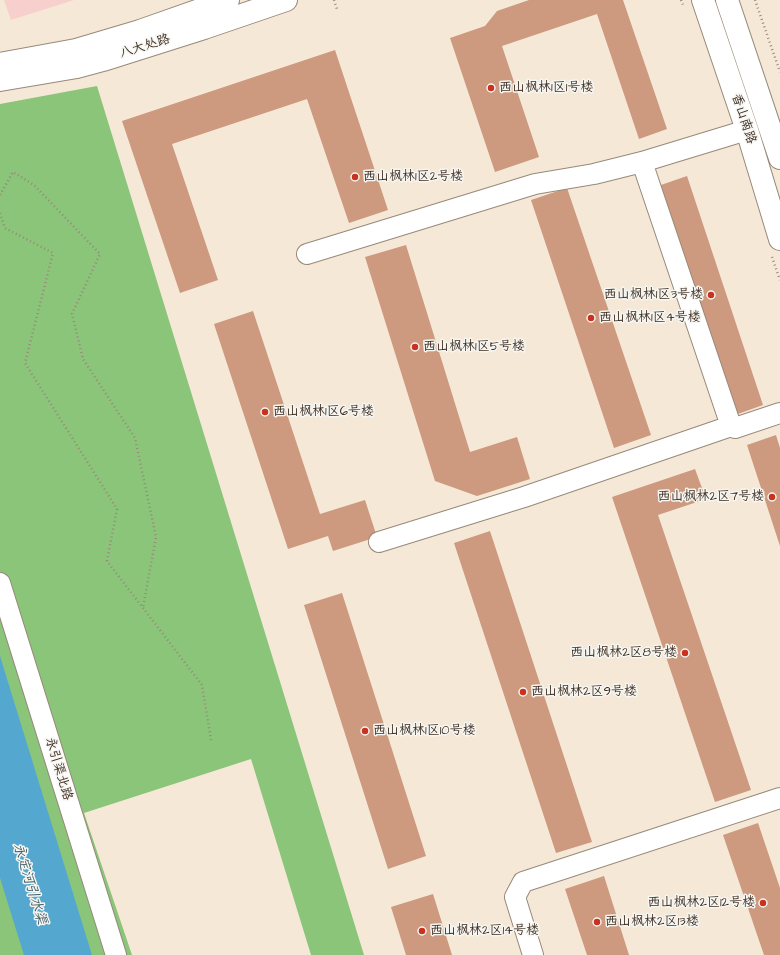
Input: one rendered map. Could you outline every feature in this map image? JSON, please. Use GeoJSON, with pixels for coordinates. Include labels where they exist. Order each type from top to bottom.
{"type":"FeatureCollection","features":[{"type":"Feature","properties":{"kind":"street","name":"八大处路"},"geometry":{"type":"LineString","coordinates":[[0,64],[76,50],[140,31],[228,0]]}},
{"type":"Feature","properties":{"kind":"street","name":"八大处路"},"geometry":{"type":"LineString","coordinates":[[0,80],[77,67],[103,60],[286,0]]}},
{"type":"Feature","properties":{"kind":"street","name":"香山南路"},"geometry":{"type":"LineString","coordinates":[[703,0],[747,130],[780,239]]}},
{"type":"Feature","properties":{"kind":"street","name":"香山南路"},"geometry":{"type":"LineString","coordinates":[[727,0],[780,158]]}},
{"type":"Feature","properties":{"kind":"street"},"geometry":{"type":"LineString","coordinates":[[306,254],[535,184],[594,174],[642,162],[747,130]]}},
{"type":"Feature","properties":{"kind":"street"},"geometry":{"type":"LineString","coordinates":[[642,162],[731,426]]}},
{"type":"Feature","properties":{"kind":"street"},"geometry":{"type":"LineString","coordinates":[[379,542],[524,497],[731,426],[736,428],[780,413]]}},
{"type":"Feature","properties":{"kind":"street","name":"永引渠北路"},"geometry":{"type":"LineString","coordinates":[[0,583],[116,955]]}},
{"type":"Feature","properties":{"kind":"street"},"geometry":{"type":"LineString","coordinates":[[533,955],[515,897],[523,882],[780,798]]}},
{"type":"Feature","properties":{"kind":"path"},"geometry":{"type":"LineString","coordinates":[[334,0],[337,9]]}},
{"type":"Feature","properties":{"kind":"path"},"geometry":{"type":"LineString","coordinates":[[755,0],[780,72]]}},
{"type":"Feature","properties":{"kind":"path"},"geometry":{"type":"LineString","coordinates":[[0,195],[13,172],[34,185],[100,254],[72,314],[83,359],[135,438],[156,536],[142,607]]}},
{"type":"Feature","properties":{"kind":"path"},"geometry":{"type":"LineString","coordinates":[[0,213],[5,228],[53,254],[25,362],[117,509],[107,561],[202,685],[211,740]]}},
{"type":"Feature","properties":{"kind":"shaded area"},"geometry":{"type":"Polygon","coordinates":[[[4,0],[74,0],[11,20],[4,0]]]}},
{"type":"Feature","properties":{"kind":"green space"},"geometry":{"type":"Polygon","coordinates":[[[97,86],[364,955],[311,955],[251,759],[84,813],[132,955],[0,955],[0,104],[97,86]]]}},
{"type":"Feature","properties":{"kind":"water","name":"永定河引水渠"},"geometry":{"type":"Polygon","coordinates":[[[0,656],[92,955],[24,955],[0,878],[0,656]]]}},
{"type":"Feature","properties":{"kind":"building","name":"西山枫林1区1号楼"},"geometry":{"type":"Polygon","coordinates":[[[529,0],[623,0],[667,129],[639,139],[597,14],[502,46],[539,157],[495,172],[450,38],[485,26],[497,11],[529,0]]]}},
{"type":"Feature","properties":{"kind":"building","name":"西山枫林1区2号楼"},"geometry":{"type":"Polygon","coordinates":[[[335,50],[388,210],[349,223],[307,99],[172,144],[218,280],[180,293],[122,121],[335,50]]]}},
{"type":"Feature","properties":{"kind":"building","name":"西山枫林1区3号楼"},"geometry":{"type":"Polygon","coordinates":[[[687,176],[763,405],[735,415],[658,186],[687,176]]]}},
{"type":"Feature","properties":{"kind":"building","name":"西山枫林1区4号楼"},"geometry":{"type":"Polygon","coordinates":[[[567,188],[651,435],[614,448],[531,200],[567,188]]]}},
{"type":"Feature","properties":{"kind":"building","name":"西山枫林1区5号楼"},"geometry":{"type":"Polygon","coordinates":[[[406,245],[470,452],[517,437],[530,479],[477,496],[435,481],[365,257],[406,245]]]}},
{"type":"Feature","properties":{"kind":"building","name":"西山枫林1区6号楼"},"geometry":{"type":"Polygon","coordinates":[[[253,311],[320,514],[365,500],[377,537],[333,551],[328,536],[288,549],[214,324],[253,311]]]}},
{"type":"Feature","properties":{"kind":"building","name":"西山枫林2区7号楼"},"geometry":{"type":"Polygon","coordinates":[[[776,435],[780,448],[780,546],[747,445],[776,435]]]}},
{"type":"Feature","properties":{"kind":"building","name":"西山枫林2区8号楼"},"geometry":{"type":"Polygon","coordinates":[[[695,469],[706,499],[658,515],[751,790],[715,802],[612,497],[695,469]]]}},
{"type":"Feature","properties":{"kind":"building","name":"西山枫林2区9号楼"},"geometry":{"type":"Polygon","coordinates":[[[490,531],[592,842],[556,853],[454,543],[490,531]]]}},
{"type":"Feature","properties":{"kind":"building","name":"西山枫林1区10号楼"},"geometry":{"type":"Polygon","coordinates":[[[342,593],[426,856],[388,869],[304,605],[342,593]]]}},
{"type":"Feature","properties":{"kind":"building","name":"西山枫林2区12号楼"},"geometry":{"type":"Polygon","coordinates":[[[758,823],[780,888],[780,955],[764,955],[723,835],[758,823]]]}},
{"type":"Feature","properties":{"kind":"building","name":"西山枫林2区13楼"},"geometry":{"type":"Polygon","coordinates":[[[604,876],[629,955],[587,955],[565,889],[604,876]]]}},
{"type":"Feature","properties":{"kind":"building","name":"西山枫林2区14号楼"},"geometry":{"type":"Polygon","coordinates":[[[433,894],[452,955],[406,955],[391,907],[433,894]]]}},
{"type":"Feature","properties":{"kind":"place","name":"西山枫林1区1号楼"},"geometry":{"type":"Point","coordinates":[491,88]}},
{"type":"Feature","properties":{"kind":"place","name":"西山枫林1区2号楼"},"geometry":{"type":"Point","coordinates":[355,177]}},
{"type":"Feature","properties":{"kind":"place","name":"西山枫林1区3号楼"},"geometry":{"type":"Point","coordinates":[711,295]}},
{"type":"Feature","properties":{"kind":"place","name":"西山枫林1区4号楼"},"geometry":{"type":"Point","coordinates":[591,318]}},
{"type":"Feature","properties":{"kind":"place","name":"西山枫林1区5号楼"},"geometry":{"type":"Point","coordinates":[415,347]}},
{"type":"Feature","properties":{"kind":"place","name":"西山枫林1区6号楼"},"geometry":{"type":"Point","coordinates":[265,412]}},
{"type":"Feature","properties":{"kind":"place","name":"西山枫林2区7号楼"},"geometry":{"type":"Point","coordinates":[772,497]}},
{"type":"Feature","properties":{"kind":"place","name":"西山枫林2区8号楼"},"geometry":{"type":"Point","coordinates":[685,653]}},
{"type":"Feature","properties":{"kind":"place","name":"西山枫林2区9号楼"},"geometry":{"type":"Point","coordinates":[523,692]}},
{"type":"Feature","properties":{"kind":"place","name":"西山枫林1区10号楼"},"geometry":{"type":"Point","coordinates":[365,731]}},
{"type":"Feature","properties":{"kind":"place","name":"西山枫林2区12号楼"},"geometry":{"type":"Point","coordinates":[763,903]}},
{"type":"Feature","properties":{"kind":"place","name":"西山枫林2区13楼"},"geometry":{"type":"Point","coordinates":[597,922]}},
{"type":"Feature","properties":{"kind":"place","name":"西山枫林2区14号楼"},"geometry":{"type":"Point","coordinates":[422,931]}}]}
